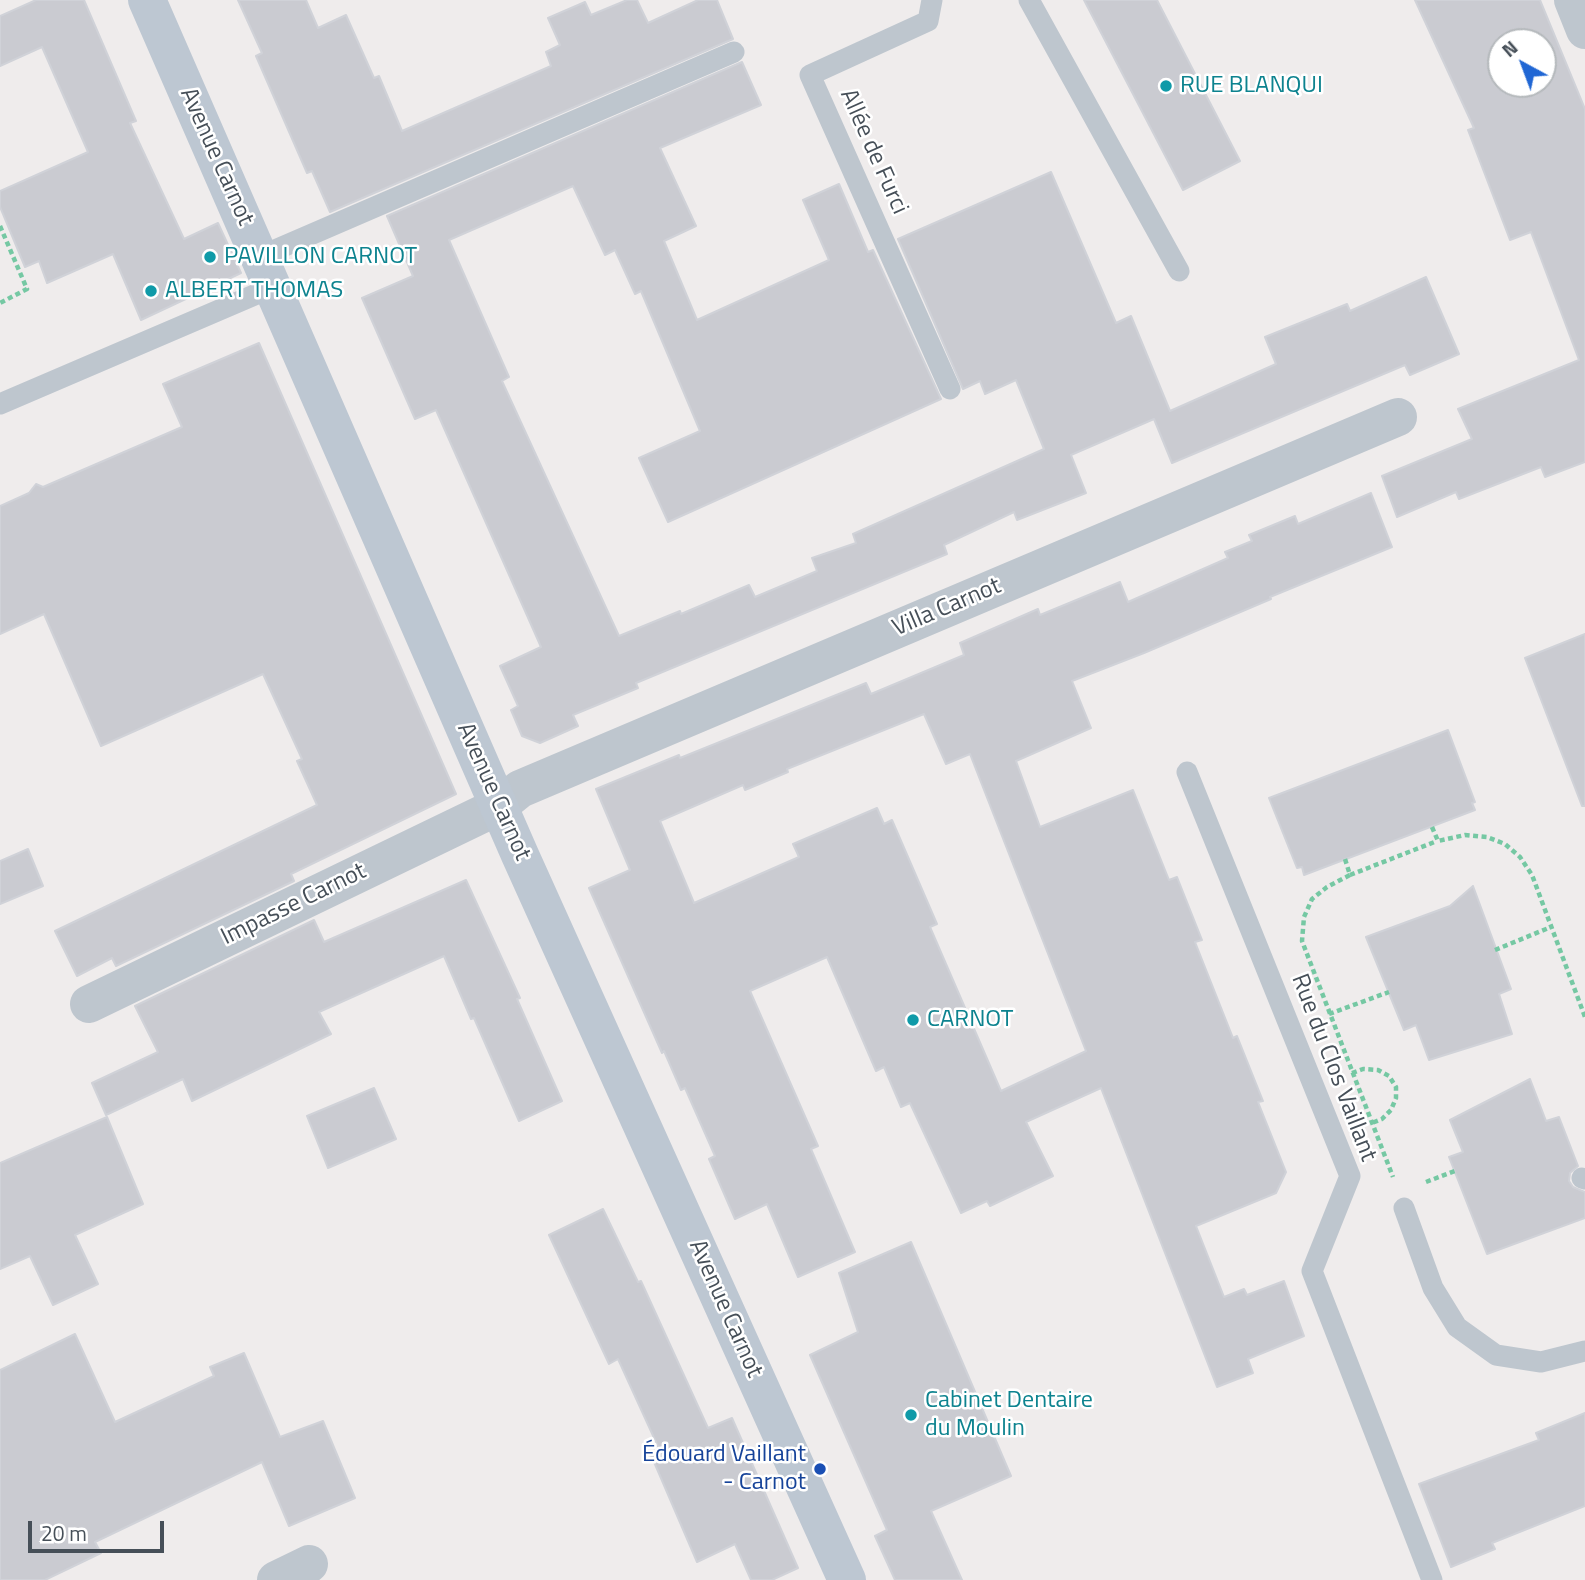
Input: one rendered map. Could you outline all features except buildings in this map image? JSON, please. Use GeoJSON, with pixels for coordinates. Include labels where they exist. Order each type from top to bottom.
{"type":"FeatureCollection","features":[{"type":"Feature","properties":{"kind":"street","name":"Avenue Carnot"},"geometry":{"type":"LineString","coordinates":[[147,0],[499,806],[847,1580]]}},
{"type":"Feature","properties":{"kind":"street"},"geometry":{"type":"LineString","coordinates":[[1573,0],[1585,30]]}},
{"type":"Feature","properties":{"kind":"street","name":"Villa Carnot"},"geometry":{"type":"LineString","coordinates":[[499,806],[520,789],[1398,416]]}},
{"type":"Feature","properties":{"kind":"street","name":"Impasse Carnot"},"geometry":{"type":"LineString","coordinates":[[89,1004],[499,806]]}},
{"type":"Feature","properties":{"kind":"lane","name":"Allée de Furci"},"geometry":{"type":"LineString","coordinates":[[932,0],[928,21],[810,75],[950,390]]}},
{"type":"Feature","properties":{"kind":"lane"},"geometry":{"type":"LineString","coordinates":[[1029,0],[1180,271]]}},
{"type":"Feature","properties":{"kind":"lane"},"geometry":{"type":"LineString","coordinates":[[0,404],[266,272],[734,52]]}},
{"type":"Feature","properties":{"kind":"lane","name":"Rue du Clos Vaillant"},"geometry":{"type":"LineString","coordinates":[[1188,772],[1350,1176],[1312,1271],[1432,1580]]}},
{"type":"Feature","properties":{"kind":"lane"},"geometry":{"type":"LineString","coordinates":[[1404,1208],[1433,1288],[1457,1327],[1496,1355],[1541,1362],[1585,1351]]}},
{"type":"Feature","properties":{"kind":"path"},"geometry":{"type":"LineString","coordinates":[[0,226],[27,289],[0,303]]}},
{"type":"Feature","properties":{"kind":"path"},"geometry":{"type":"LineString","coordinates":[[1432,827],[1437,841]]}},
{"type":"Feature","properties":{"kind":"path"},"geometry":{"type":"LineString","coordinates":[[1404,1208],[1302,941],[1304,917],[1312,899],[1326,887],[1350,875],[1437,841],[1465,835],[1487,837],[1505,844],[1520,857],[1532,875],[1585,1017]]}},
{"type":"Feature","properties":{"kind":"path"},"geometry":{"type":"LineString","coordinates":[[1345,859],[1350,875]]}},
{"type":"Feature","properties":{"kind":"path"},"geometry":{"type":"LineString","coordinates":[[1495,950],[1551,927]]}},
{"type":"Feature","properties":{"kind":"path"},"geometry":{"type":"LineString","coordinates":[[1329,1014],[1389,992]]}},
{"type":"Feature","properties":{"kind":"path"},"geometry":{"type":"LineString","coordinates":[[1352,1073],[1363,1069],[1378,1070],[1389,1076],[1396,1087],[1396,1098],[1391,1110],[1382,1119],[1371,1123]]}},
{"type":"Feature","properties":{"kind":"place","name":"RUE BLANQUI"},"geometry":{"type":"Point","coordinates":[1166,86]}},
{"type":"Feature","properties":{"kind":"place","name":"PAVILLON CARNOT"},"geometry":{"type":"Point","coordinates":[210,257]}},
{"type":"Feature","properties":{"kind":"place","name":"ALBERT THOMAS"},"geometry":{"type":"Point","coordinates":[151,291]}},
{"type":"Feature","properties":{"kind":"place","name":"CARNOT"},"geometry":{"type":"Point","coordinates":[913,1020]}},
{"type":"Feature","properties":{"kind":"place","name":"Cabinet Dentaire du Moulin"},"geometry":{"type":"Point","coordinates":[911,1415]}},
{"type":"Feature","properties":{"kind":"place","name":"Édouard Vaillant - Carnot"},"geometry":{"type":"Point","coordinates":[820,1469]}}]}
